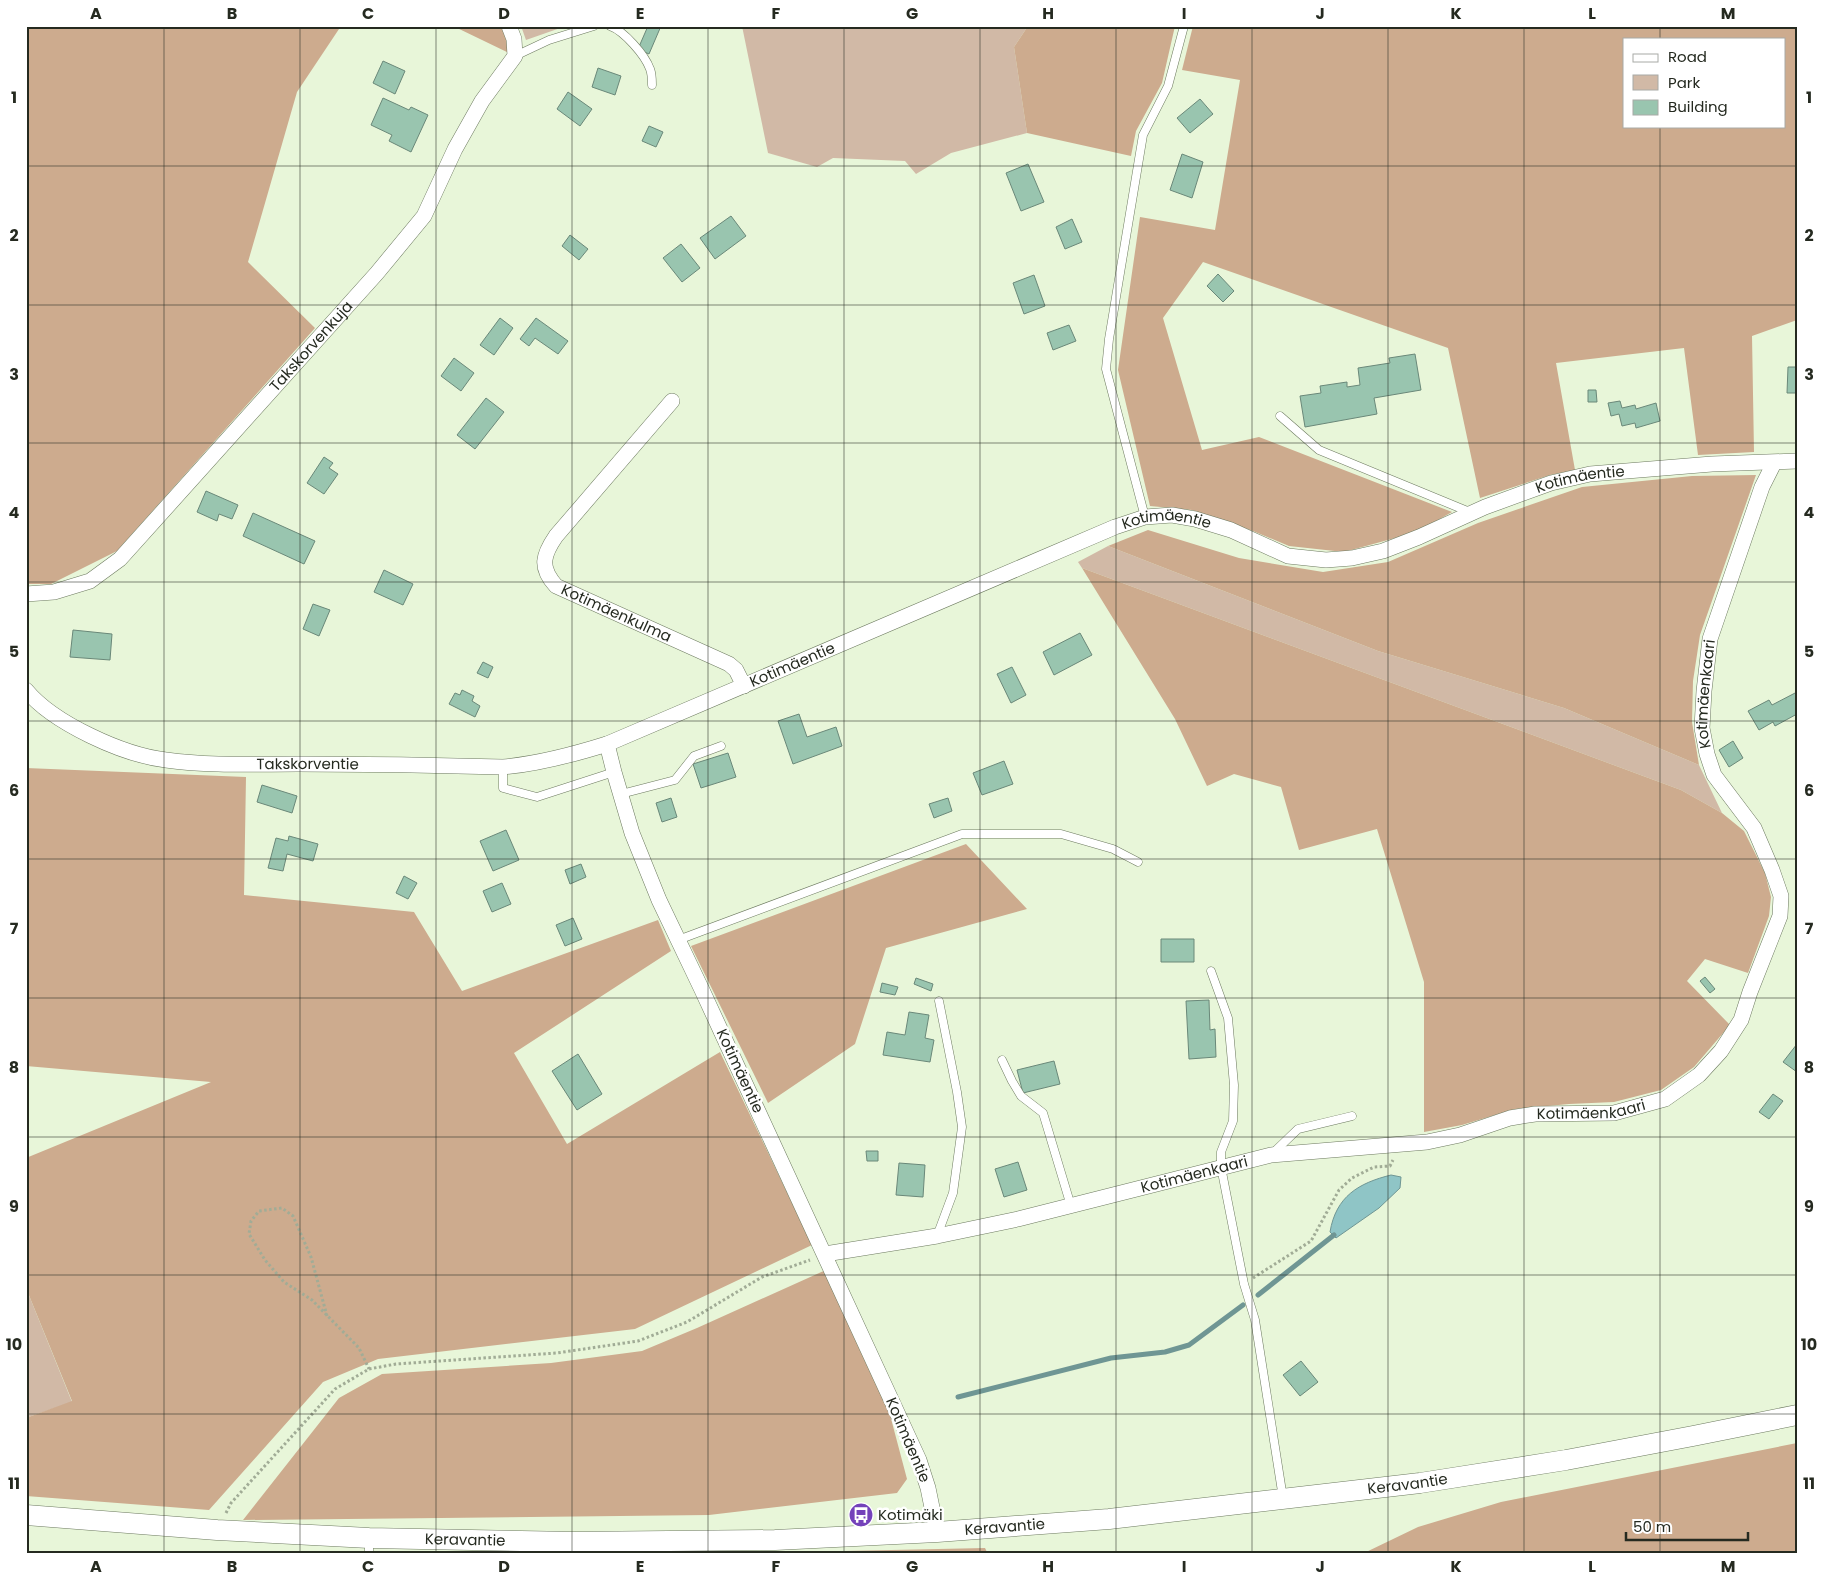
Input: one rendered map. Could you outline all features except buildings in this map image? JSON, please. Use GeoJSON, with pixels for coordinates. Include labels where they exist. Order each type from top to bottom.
{"type":"FeatureCollection","features":[{"type":"Feature","properties":{"kind":"main road","name":"Keravantie"},"geometry":{"type":"LineString","coordinates":[[26,1515],[217,1530],[369,1546],[775,1540],[937,1532],[1109,1519],[1420,1483],[1556,1462],[1797,1414]]}},
{"type":"Feature","properties":{"kind":"street"},"geometry":{"type":"LineString","coordinates":[[509,26],[514,39],[515,56]]}},
{"type":"Feature","properties":{"kind":"street","name":"Takskorvenkuja"},"geometry":{"type":"LineString","coordinates":[[26,594],[54,592],[90,580],[127,551],[370,281],[424,216],[455,149],[482,101],[515,56]]}},
{"type":"Feature","properties":{"kind":"street","name":"Kotimäenkulma"},"geometry":{"type":"LineString","coordinates":[[672,401],[556,536],[546,551],[544,564],[549,578],[556,586],[729,664],[736,670],[744,686]]}},
{"type":"Feature","properties":{"kind":"street","name":"Kotimäentie"},"geometry":{"type":"LineString","coordinates":[[937,1532],[928,1488],[919,1460],[659,900],[632,833],[608,744],[1115,527],[1145,517],[1172,515],[1195,519],[1231,530],[1288,556],[1326,560],[1352,558],[1383,551],[1472,513],[1551,483],[1590,474],[1712,464],[1797,462]]}},
{"type":"Feature","properties":{"kind":"street","name":"Kotimäenkaari"},"geometry":{"type":"LineString","coordinates":[[825,1254],[937,1236],[1071,1206],[1270,1155],[1427,1142],[1460,1135],[1510,1118],[1526,1115],[1614,1112],[1665,1098],[1699,1075],[1721,1051],[1741,1020],[1780,916],[1781,896],[1772,870],[1754,828],[1714,775],[1707,754],[1702,728],[1710,639],[1762,487],[1774,463]]}},
{"type":"Feature","properties":{"kind":"street","name":"Takskorventie"},"geometry":{"type":"LineString","coordinates":[[26,690],[35,700],[66,723],[130,752],[165,760],[222,763],[503,767],[529,765],[557,759],[608,744]]}},
{"type":"Feature","properties":{"kind":"lane"},"geometry":{"type":"LineString","coordinates":[[515,56],[549,40],[594,26]]}},
{"type":"Feature","properties":{"kind":"lane"},"geometry":{"type":"LineString","coordinates":[[610,26],[617,29],[633,44],[650,69],[652,85]]}},
{"type":"Feature","properties":{"kind":"lane"},"geometry":{"type":"LineString","coordinates":[[1145,517],[1106,369],[1109,338],[1143,135],[1168,86],[1184,26]]}},
{"type":"Feature","properties":{"kind":"lane"},"geometry":{"type":"LineString","coordinates":[[1280,416],[1319,450],[1472,513]]}},
{"type":"Feature","properties":{"kind":"lane"},"geometry":{"type":"LineString","coordinates":[[620,794],[676,780],[694,756],[721,746]]}},
{"type":"Feature","properties":{"kind":"lane"},"geometry":{"type":"LineString","coordinates":[[503,767],[503,788],[537,797],[614,772]]}},
{"type":"Feature","properties":{"kind":"lane"},"geometry":{"type":"LineString","coordinates":[[678,940],[962,834],[1061,834],[1113,849],[1138,862]]}},
{"type":"Feature","properties":{"kind":"lane"},"geometry":{"type":"LineString","coordinates":[[1211,972],[1228,1018],[1234,1085],[1233,1121],[1221,1152],[1221,1167],[1244,1284],[1255,1320],[1284,1500]]}},
{"type":"Feature","properties":{"kind":"lane"},"geometry":{"type":"LineString","coordinates":[[937,1236],[954,1193],[962,1126],[939,1001]]}},
{"type":"Feature","properties":{"kind":"lane"},"geometry":{"type":"LineString","coordinates":[[1002,1060],[1021,1096],[1043,1113],[1071,1206]]}},
{"type":"Feature","properties":{"kind":"lane"},"geometry":{"type":"LineString","coordinates":[[1270,1155],[1298,1129],[1352,1116]]}},
{"type":"Feature","properties":{"kind":"path"},"geometry":{"type":"LineString","coordinates":[[1244,1284],[1311,1241],[1339,1190],[1352,1178],[1366,1170],[1374,1167],[1390,1166],[1404,1144]]}},
{"type":"Feature","properties":{"kind":"path"},"geometry":{"type":"LineString","coordinates":[[327,1316],[312,1257],[293,1216],[282,1208],[259,1211],[250,1221],[250,1234],[265,1260],[284,1282],[312,1300],[327,1316],[359,1348],[369,1369]]}},
{"type":"Feature","properties":{"kind":"path"},"geometry":{"type":"LineString","coordinates":[[217,1530],[231,1503],[335,1389],[369,1369],[396,1364],[557,1353],[638,1341],[687,1322],[762,1278],[825,1254]]}},
{"type":"Feature","properties":{"kind":"green space"},"geometry":{"type":"Polygon","coordinates":[[[521,26],[566,26],[526,40],[521,26]]]}},
{"type":"Feature","properties":{"kind":"green space"},"geometry":{"type":"Polygon","coordinates":[[[742,26],[1028,26],[1014,47],[1027,133],[951,153],[916,174],[905,161],[833,158],[817,167],[768,153],[742,26]]]}},
{"type":"Feature","properties":{"kind":"green space"},"geometry":{"type":"Polygon","coordinates":[[[1108,546],[1378,651],[1564,708],[1699,765],[1722,813],[1681,790],[1082,568],[1078,562],[1108,546]]]}},
{"type":"Feature","properties":{"kind":"green space"},"geometry":{"type":"Polygon","coordinates":[[[26,1288],[72,1402],[26,1418],[26,1288]]]}},
{"type":"Feature","properties":{"kind":"shaded area"},"geometry":{"type":"Polygon","coordinates":[[[26,26],[341,26],[297,92],[248,262],[315,328],[117,551],[51,584],[26,584],[26,26]]]}},
{"type":"Feature","properties":{"kind":"shaded area"},"geometry":{"type":"Polygon","coordinates":[[[453,26],[506,26],[511,54],[453,26]]]}},
{"type":"Feature","properties":{"kind":"shaded area"},"geometry":{"type":"Polygon","coordinates":[[[1028,26],[1175,26],[1162,83],[1136,131],[1131,156],[1027,133],[1014,47],[1028,26]]]}},
{"type":"Feature","properties":{"kind":"shaded area"},"geometry":{"type":"Polygon","coordinates":[[[1193,26],[1797,26],[1797,320],[1752,336],[1754,452],[1698,455],[1684,348],[1556,363],[1575,470],[1550,475],[1480,498],[1448,348],[1203,262],[1163,318],[1202,450],[1259,437],[1452,512],[1417,532],[1344,552],[1289,546],[1253,531],[1192,510],[1150,506],[1118,370],[1140,217],[1215,230],[1240,80],[1182,70],[1193,26]]]}},
{"type":"Feature","properties":{"kind":"shaded area"},"geometry":{"type":"Polygon","coordinates":[[[1756,475],[1700,635],[1693,681],[1692,722],[1699,765],[1564,708],[1378,651],[1108,546],[1148,530],[1239,558],[1323,572],[1388,562],[1478,523],[1582,487],[1692,476],[1756,475]]]}},
{"type":"Feature","properties":{"kind":"shaded area"},"geometry":{"type":"Polygon","coordinates":[[[1082,568],[1681,790],[1722,813],[1744,831],[1765,873],[1771,897],[1769,916],[1748,973],[1705,959],[1687,981],[1730,1025],[1694,1067],[1661,1090],[1614,1102],[1515,1109],[1462,1125],[1424,1132],[1424,982],[1377,829],[1299,850],[1281,787],[1234,774],[1207,786],[1175,719],[1082,568]]]}},
{"type":"Feature","properties":{"kind":"shaded area"},"geometry":{"type":"Polygon","coordinates":[[[26,768],[246,777],[244,895],[414,912],[462,991],[658,920],[671,951],[514,1053],[567,1144],[720,1052],[812,1245],[635,1329],[378,1359],[323,1382],[209,1510],[26,1496],[26,1418],[72,1401],[26,1288],[26,1158],[211,1082],[26,1066],[26,768]]]}},
{"type":"Feature","properties":{"kind":"shaded area"},"geometry":{"type":"Polygon","coordinates":[[[966,844],[1027,909],[886,948],[855,1044],[768,1103],[691,946],[966,844]]]}},
{"type":"Feature","properties":{"kind":"shaded area"},"geometry":{"type":"Polygon","coordinates":[[[828,1269],[885,1396],[907,1479],[897,1493],[709,1515],[243,1520],[339,1398],[382,1374],[551,1363],[642,1351],[828,1269]]]}},
{"type":"Feature","properties":{"kind":"shaded area"},"geometry":{"type":"Polygon","coordinates":[[[1797,1443],[1797,1554],[1362,1554],[1418,1527],[1501,1502],[1797,1443]]]}},
{"type":"Feature","properties":{"kind":"shaded area"},"geometry":{"type":"Polygon","coordinates":[[[985,1548],[988,1554],[710,1554],[985,1548]]]}},
{"type":"Feature","properties":{"kind":"water"},"geometry":{"type":"Polygon","coordinates":[[[1391,1175],[1401,1177],[1400,1188],[1379,1208],[1336,1238],[1330,1232],[1333,1220],[1344,1200],[1359,1187],[1391,1175]]]}},
{"type":"Feature","properties":{"kind":"waterway"},"geometry":{"type":"LineString","coordinates":[[1258,1295],[1334,1235]]}},
{"type":"Feature","properties":{"kind":"waterway"},"geometry":{"type":"LineString","coordinates":[[958,1397],[1111,1358],[1165,1352],[1189,1345],[1243,1305]]}},
{"type":"Feature","properties":{"kind":"place","name":"Kotimäki"},"geometry":{"type":"Point","coordinates":[861,1515]}}]}
